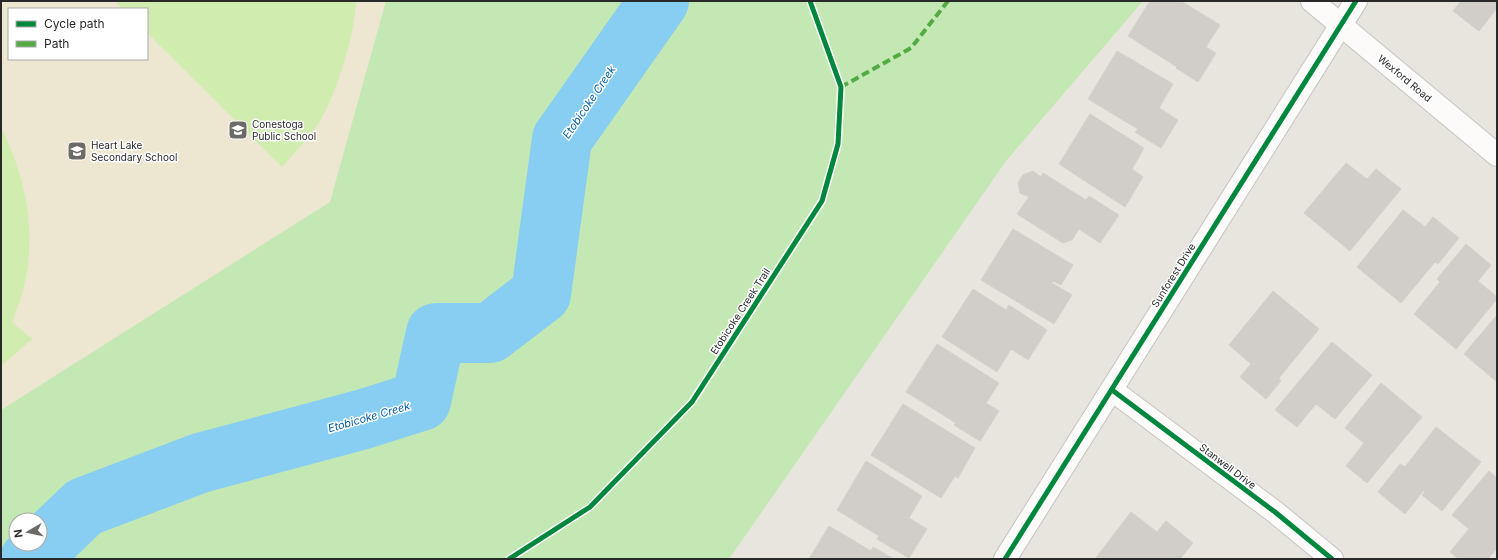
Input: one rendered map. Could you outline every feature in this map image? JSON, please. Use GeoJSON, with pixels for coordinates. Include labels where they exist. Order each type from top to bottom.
{"type":"FeatureCollection","features":[{"type":"Feature","properties":{"kind":"street","name":"Wexford Road"},"geometry":{"type":"LineString","coordinates":[[1312,1],[1497,155]]}},
{"type":"Feature","properties":{"kind":"street","name":"Sunforest Drive"},"geometry":{"type":"LineString","coordinates":[[1005,559],[1342,26],[1356,1]]}},
{"type":"Feature","properties":{"kind":"street","name":"Stanwell Drive"},"geometry":{"type":"LineString","coordinates":[[1112,390],[1275,512],[1332,559]]}},
{"type":"Feature","properties":{"kind":"shaded area"},"geometry":{"type":"Polygon","coordinates":[[[1,1],[386,1],[330,202],[1,410],[1,1]]]}},
{"type":"Feature","properties":{"kind":"green space"},"geometry":{"type":"Polygon","coordinates":[[[115,1],[356,1],[352,31],[343,65],[338,82],[325,112],[314,130],[282,167],[148,34],[148,8],[122,8],[115,1]]]}},
{"type":"Feature","properties":{"kind":"green space"},"geometry":{"type":"Polygon","coordinates":[[[386,1],[1143,1],[1006,161],[729,559],[1,559],[1,410],[330,202],[386,1]]]}},
{"type":"Feature","properties":{"kind":"green space"},"geometry":{"type":"Polygon","coordinates":[[[1,127],[10,146],[23,185],[29,225],[28,266],[23,291],[12,322],[32,339],[1,366],[1,127]]]}},
{"type":"Feature","properties":{"kind":"building"},"geometry":{"type":"Polygon","coordinates":[[[1150,1],[1181,1],[1220,25],[1206,47],[1216,53],[1198,82],[1128,36],[1150,1]]]}},
{"type":"Feature","properties":{"kind":"building"},"geometry":{"type":"Polygon","coordinates":[[[1461,1],[1497,1],[1497,8],[1479,31],[1453,11],[1461,1]]]}},
{"type":"Feature","properties":{"kind":"building"},"geometry":{"type":"Polygon","coordinates":[[[1117,51],[1173,84],[1159,108],[1178,120],[1161,148],[1135,132],[1138,129],[1088,99],[1117,51]]]}},
{"type":"Feature","properties":{"kind":"building"},"geometry":{"type":"Polygon","coordinates":[[[1090,114],[1144,148],[1132,169],[1143,177],[1125,207],[1059,164],[1090,114]]]}},
{"type":"Feature","properties":{"kind":"building"},"geometry":{"type":"Polygon","coordinates":[[[1346,163],[1367,179],[1376,169],[1401,189],[1350,251],[1304,213],[1346,163]]]}},
{"type":"Feature","properties":{"kind":"building"},"geometry":{"type":"Polygon","coordinates":[[[1033,171],[1041,177],[1043,173],[1086,200],[1089,196],[1119,215],[1100,243],[1079,229],[1072,240],[1063,243],[1017,214],[1029,197],[1020,193],[1018,183],[1023,175],[1033,171]]]}},
{"type":"Feature","properties":{"kind":"building"},"geometry":{"type":"Polygon","coordinates":[[[1403,210],[1425,227],[1433,217],[1459,238],[1438,264],[1435,262],[1401,303],[1357,267],[1403,210]]]}},
{"type":"Feature","properties":{"kind":"building"},"geometry":{"type":"Polygon","coordinates":[[[1013,229],[1073,265],[1061,285],[1053,281],[1052,283],[1072,295],[1054,324],[981,280],[1013,229]]]}},
{"type":"Feature","properties":{"kind":"building"},"geometry":{"type":"Polygon","coordinates":[[[1466,244],[1491,265],[1478,281],[1497,297],[1497,299],[1456,349],[1414,314],[1440,282],[1437,279],[1466,244]]]}},
{"type":"Feature","properties":{"kind":"building"},"geometry":{"type":"Polygon","coordinates":[[[973,289],[1006,310],[1009,305],[1047,330],[1028,360],[1011,349],[997,372],[942,337],[973,289]]]}},
{"type":"Feature","properties":{"kind":"building"},"geometry":{"type":"Polygon","coordinates":[[[1273,291],[1319,329],[1279,378],[1281,381],[1266,399],[1240,377],[1251,364],[1229,345],[1273,291]]]}},
{"type":"Feature","properties":{"kind":"building"},"geometry":{"type":"Polygon","coordinates":[[[1497,315],[1497,382],[1464,354],[1497,315]]]}},
{"type":"Feature","properties":{"kind":"building"},"geometry":{"type":"Polygon","coordinates":[[[1332,342],[1372,375],[1335,419],[1316,404],[1297,427],[1275,410],[1332,342]]]}},
{"type":"Feature","properties":{"kind":"building"},"geometry":{"type":"Polygon","coordinates":[[[937,344],[999,383],[986,403],[999,411],[980,441],[954,425],[956,423],[906,392],[937,344]]]}},
{"type":"Feature","properties":{"kind":"building"},"geometry":{"type":"Polygon","coordinates":[[[1381,383],[1422,417],[1367,483],[1346,466],[1364,443],[1345,428],[1381,383]]]}},
{"type":"Feature","properties":{"kind":"building"},"geometry":{"type":"Polygon","coordinates":[[[903,404],[975,448],[958,478],[955,476],[941,498],[871,455],[903,404]]]}},
{"type":"Feature","properties":{"kind":"building"},"geometry":{"type":"Polygon","coordinates":[[[1436,427],[1481,462],[1442,511],[1422,495],[1425,492],[1424,490],[1405,514],[1378,492],[1400,464],[1405,467],[1436,427]]]}},
{"type":"Feature","properties":{"kind":"building"},"geometry":{"type":"Polygon","coordinates":[[[866,461],[922,496],[909,518],[927,529],[909,558],[877,539],[879,536],[837,510],[866,461]]]}},
{"type":"Feature","properties":{"kind":"building"},"geometry":{"type":"Polygon","coordinates":[[[1489,471],[1497,478],[1497,548],[1488,559],[1459,559],[1450,552],[1469,529],[1452,515],[1489,471]]]}},
{"type":"Feature","properties":{"kind":"building"},"geometry":{"type":"Polygon","coordinates":[[[1131,512],[1157,532],[1166,521],[1193,543],[1180,559],[1095,559],[1131,512]]]}},
{"type":"Feature","properties":{"kind":"building"},"geometry":{"type":"Polygon","coordinates":[[[829,526],[871,551],[873,547],[894,559],[809,559],[829,526]]]}},
{"type":"Feature","properties":{"kind":"waterway","name":"Etobicoke Creek"},"geometry":{"type":"LineString","coordinates":[[30,559],[84,507],[200,463],[364,419],[421,401],[436,333],[490,333],[541,294],[562,139],[659,1]]}},
{"type":"Feature","properties":{"kind":"marked path"},"geometry":{"type":"LineString","coordinates":[[841,87],[911,48],[948,1]]}},
{"type":"Feature","properties":{"kind":"cycle path","name":"Etobicoke Creek Trail"},"geometry":{"type":"LineString","coordinates":[[509,559],[590,507],[692,402],[822,201],[838,144],[841,87],[810,1]]}},
{"type":"Feature","properties":{"kind":"cycle path"},"geometry":{"type":"LineString","coordinates":[[1005,559],[1356,1]]}},
{"type":"Feature","properties":{"kind":"cycle path"},"geometry":{"type":"LineString","coordinates":[[1112,390],[1275,512],[1332,559]]}},
{"type":"Feature","properties":{"kind":"place","name":"Conestoga Public School"},"geometry":{"type":"Point","coordinates":[238,130]}},
{"type":"Feature","properties":{"kind":"place","name":"Heart Lake Secondary School"},"geometry":{"type":"Point","coordinates":[77,151]}}]}
